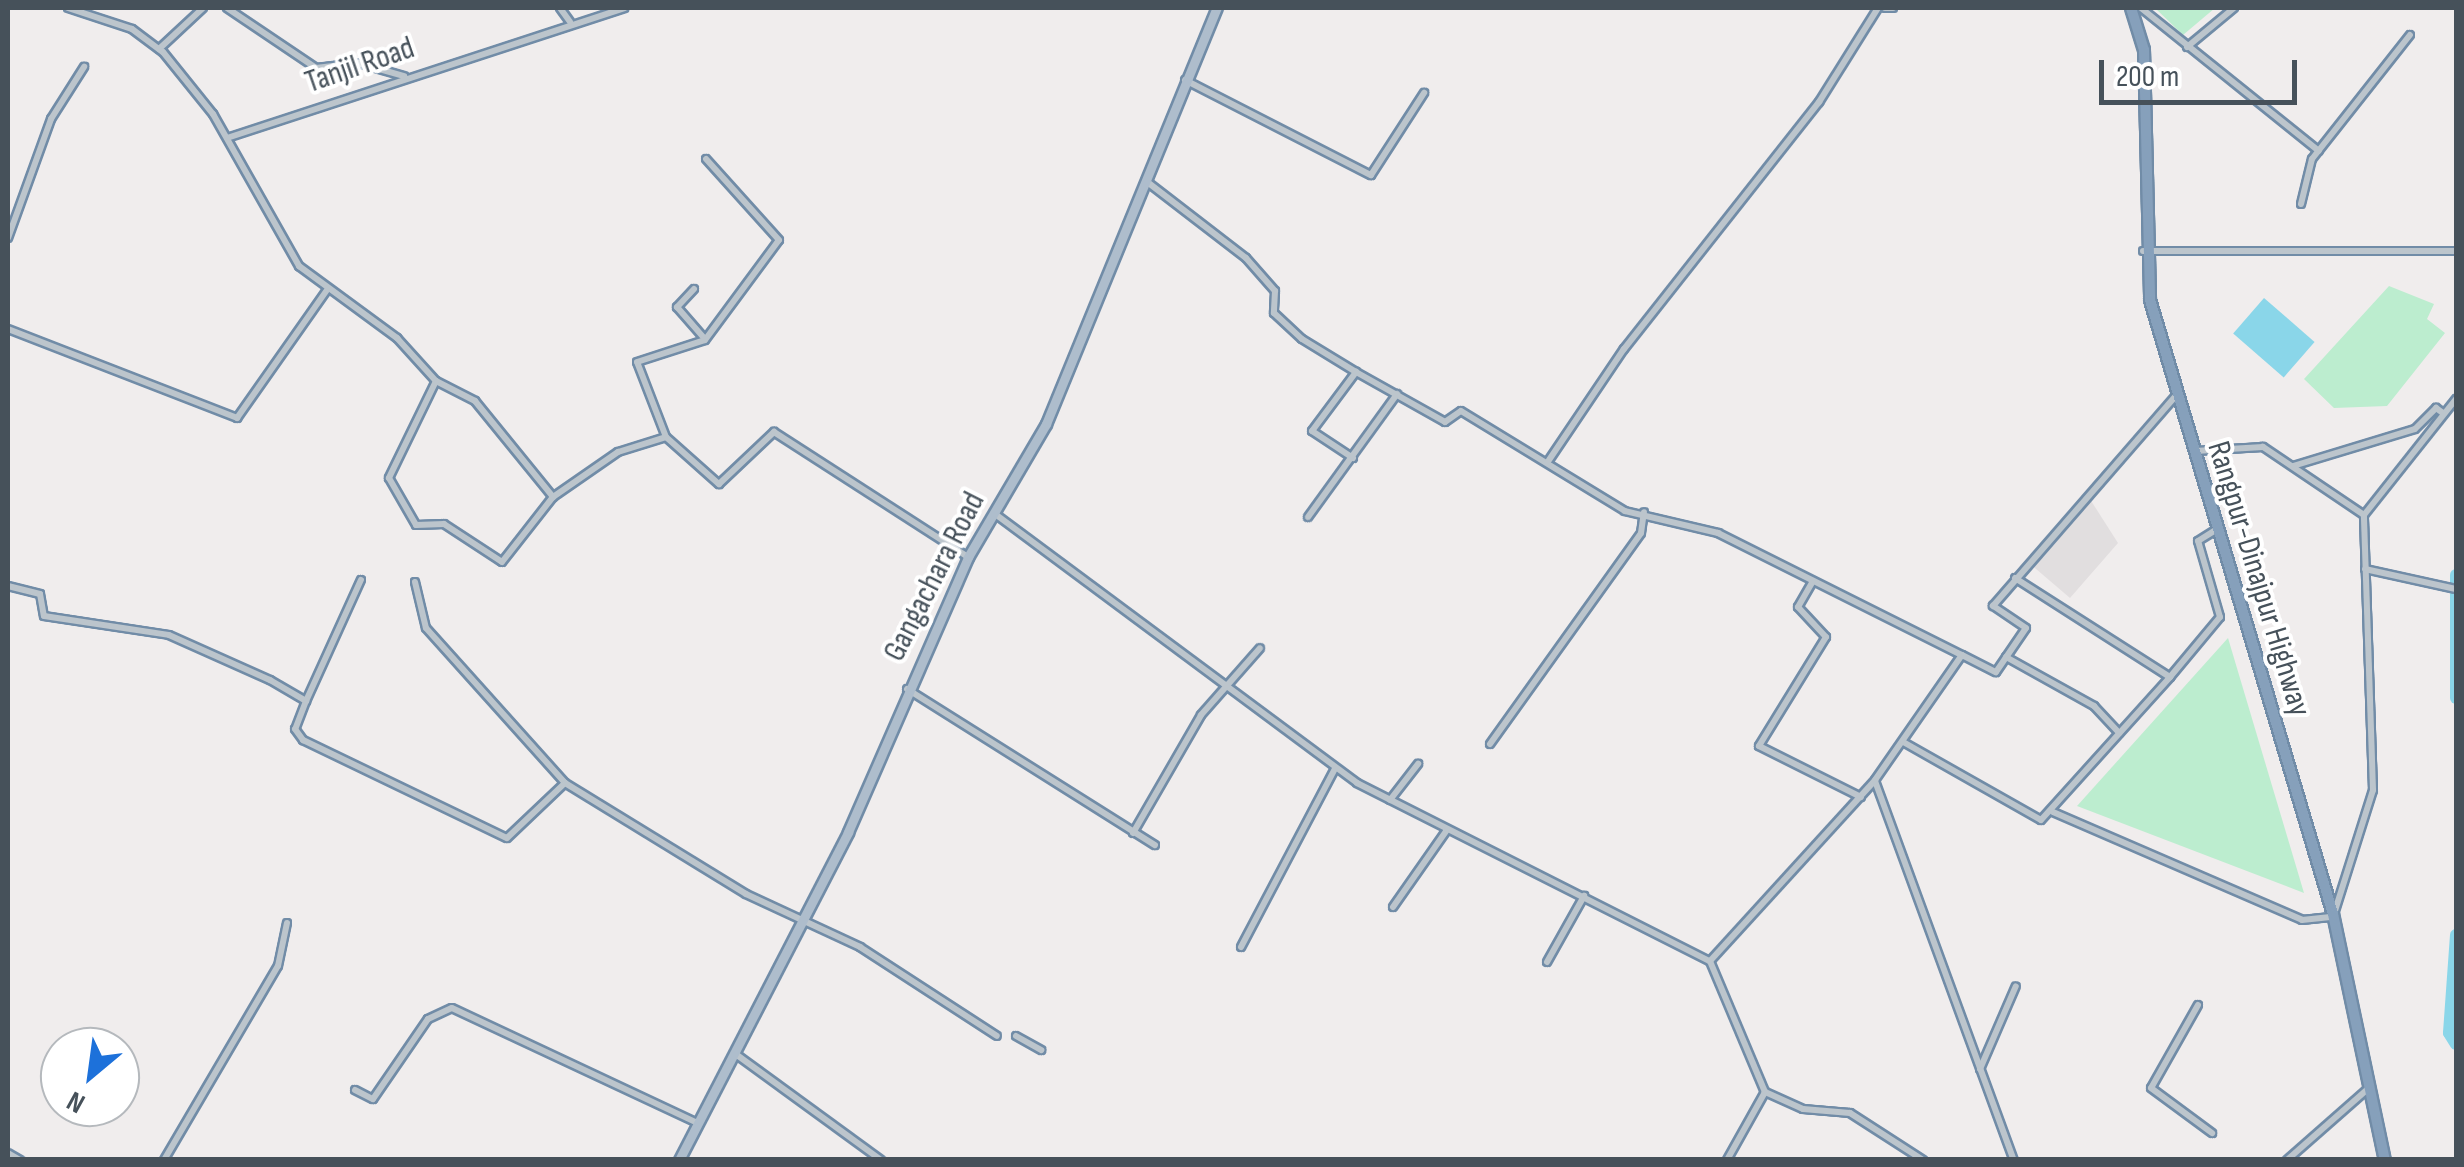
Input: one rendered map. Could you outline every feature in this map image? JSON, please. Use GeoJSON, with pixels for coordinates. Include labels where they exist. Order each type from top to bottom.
{"type":"FeatureCollection","features":[{"type":"Feature","properties":{"kind":"highway","name":"Rangpur-Dinajpur Highway"},"geometry":{"type":"LineString","coordinates":[[2131,8],[2144,50],[2144,252],[2177,394],[2334,917],[2385,1160]]}},
{"type":"Feature","properties":{"kind":"main road","name":"Gangachara Road"},"geometry":{"type":"LineString","coordinates":[[679,1160],[737,1055],[801,918],[848,832],[906,688],[968,557],[1046,424],[1143,178],[1218,8]]}},
{"type":"Feature","properties":{"kind":"street"},"geometry":{"type":"LineString","coordinates":[[68,8],[132,29],[158,49],[227,138],[299,266],[397,338],[436,381],[475,402],[554,498]]}},
{"type":"Feature","properties":{"kind":"street"},"geometry":{"type":"LineString","coordinates":[[158,49],[203,8]]}},
{"type":"Feature","properties":{"kind":"street"},"geometry":{"type":"LineString","coordinates":[[228,8],[316,68],[358,63],[407,77]]}},
{"type":"Feature","properties":{"kind":"street"},"geometry":{"type":"LineString","coordinates":[[560,8],[570,22]]}},
{"type":"Feature","properties":{"kind":"street","name":"Tanjil Road"},"geometry":{"type":"LineString","coordinates":[[227,138],[570,22],[624,8]]}},
{"type":"Feature","properties":{"kind":"street"},"geometry":{"type":"LineString","coordinates":[[1549,460],[1624,349],[1819,102],[1882,8],[1893,8]]}},
{"type":"Feature","properties":{"kind":"street"},"geometry":{"type":"LineString","coordinates":[[2141,8],[2319,151]]}},
{"type":"Feature","properties":{"kind":"street"},"geometry":{"type":"LineString","coordinates":[[2187,47],[2234,8]]}},
{"type":"Feature","properties":{"kind":"street"},"geometry":{"type":"LineString","coordinates":[[2301,204],[2303,173],[2410,36]]}},
{"type":"Feature","properties":{"kind":"street"},"geometry":{"type":"LineString","coordinates":[[8,238],[51,119],[84,67]]}},
{"type":"Feature","properties":{"kind":"street"},"geometry":{"type":"LineString","coordinates":[[1184,80],[1371,175],[1424,93]]}},
{"type":"Feature","properties":{"kind":"street"},"geometry":{"type":"LineString","coordinates":[[706,159],[778,240],[705,339],[637,362],[666,437],[719,484],[780,433],[968,557]]}},
{"type":"Feature","properties":{"kind":"street"},"geometry":{"type":"LineString","coordinates":[[1143,178],[1246,258],[1275,292],[1274,313],[1302,339],[1356,372],[1445,422],[1462,411],[1549,460],[1625,512],[1690,522],[1996,672],[2026,628],[1994,606],[2177,394]]}},
{"type":"Feature","properties":{"kind":"street"},"geometry":{"type":"LineString","coordinates":[[2144,252],[2456,251]]}},
{"type":"Feature","properties":{"kind":"street"},"geometry":{"type":"LineString","coordinates":[[694,289],[677,307],[705,339]]}},
{"type":"Feature","properties":{"kind":"street"},"geometry":{"type":"LineString","coordinates":[[8,329],[237,418],[327,290]]}},
{"type":"Feature","properties":{"kind":"street"},"geometry":{"type":"LineString","coordinates":[[1353,458],[1312,431],[1356,372]]}},
{"type":"Feature","properties":{"kind":"street"},"geometry":{"type":"LineString","coordinates":[[436,381],[389,478],[416,525],[444,524],[502,562],[554,498],[618,452],[666,437]]}},
{"type":"Feature","properties":{"kind":"street"},"geometry":{"type":"LineString","coordinates":[[1308,518],[1397,394]]}},
{"type":"Feature","properties":{"kind":"street"},"geometry":{"type":"LineString","coordinates":[[2053,812],[2302,920],[2334,917],[2373,790],[2364,514],[2456,399]]}},
{"type":"Feature","properties":{"kind":"street"},"geometry":{"type":"LineString","coordinates":[[2293,466],[2415,429],[2436,408],[2443,413]]}},
{"type":"Feature","properties":{"kind":"street"},"geometry":{"type":"LineString","coordinates":[[2194,451],[2238,443],[2293,466],[2364,514]]}},
{"type":"Feature","properties":{"kind":"street"},"geometry":{"type":"LineString","coordinates":[[1490,744],[1642,533],[1644,512]]}},
{"type":"Feature","properties":{"kind":"street"},"geometry":{"type":"LineString","coordinates":[[995,514],[1335,769],[1447,830],[1710,960],[1765,1092],[1803,1109],[1850,1113],[1923,1160]]}},
{"type":"Feature","properties":{"kind":"street"},"geometry":{"type":"LineString","coordinates":[[1905,742],[2024,814],[2041,820],[2053,812],[2220,617],[2198,542],[2217,529]]}},
{"type":"Feature","properties":{"kind":"street"},"geometry":{"type":"LineString","coordinates":[[2365,569],[2456,590]]}},
{"type":"Feature","properties":{"kind":"street"},"geometry":{"type":"LineString","coordinates":[[2015,578],[2170,677]]}},
{"type":"Feature","properties":{"kind":"street"},"geometry":{"type":"LineString","coordinates":[[362,580],[295,728],[303,740],[507,838],[565,782]]}},
{"type":"Feature","properties":{"kind":"street"},"geometry":{"type":"LineString","coordinates":[[1813,581],[1798,607],[1826,637],[1759,746],[1860,796]]}},
{"type":"Feature","properties":{"kind":"street"},"geometry":{"type":"LineString","coordinates":[[415,582],[426,628],[565,782],[997,1036]]}},
{"type":"Feature","properties":{"kind":"street"},"geometry":{"type":"LineString","coordinates":[[8,586],[40,594],[44,616],[169,635],[306,700]]}},
{"type":"Feature","properties":{"kind":"street"},"geometry":{"type":"LineString","coordinates":[[1133,833],[1225,688],[1260,648]]}},
{"type":"Feature","properties":{"kind":"street"},"geometry":{"type":"LineString","coordinates":[[1710,960],[1874,780],[1905,742],[1962,655]]}},
{"type":"Feature","properties":{"kind":"street"},"geometry":{"type":"LineString","coordinates":[[2006,658],[2094,706],[2119,733]]}},
{"type":"Feature","properties":{"kind":"street"},"geometry":{"type":"LineString","coordinates":[[906,688],[1156,845]]}},
{"type":"Feature","properties":{"kind":"street"},"geometry":{"type":"LineString","coordinates":[[1390,800],[1418,764]]}},
{"type":"Feature","properties":{"kind":"street"},"geometry":{"type":"LineString","coordinates":[[1241,947],[1335,769]]}},
{"type":"Feature","properties":{"kind":"street"},"geometry":{"type":"LineString","coordinates":[[1874,780],[2014,1160]]}},
{"type":"Feature","properties":{"kind":"street"},"geometry":{"type":"LineString","coordinates":[[1394,908],[1447,830]]}},
{"type":"Feature","properties":{"kind":"street"},"geometry":{"type":"LineString","coordinates":[[1547,962],[1584,896]]}},
{"type":"Feature","properties":{"kind":"street"},"geometry":{"type":"LineString","coordinates":[[164,1160],[278,966],[286,922]]}},
{"type":"Feature","properties":{"kind":"street"},"geometry":{"type":"LineString","coordinates":[[1980,1070],[2016,986]]}},
{"type":"Feature","properties":{"kind":"street"},"geometry":{"type":"LineString","coordinates":[[2198,1005],[2151,1088],[2212,1133]]}},
{"type":"Feature","properties":{"kind":"street"},"geometry":{"type":"LineString","coordinates":[[356,1090],[373,1099],[428,1019],[452,1008],[699,1124]]}},
{"type":"Feature","properties":{"kind":"street"},"geometry":{"type":"LineString","coordinates":[[1016,1036],[1040,1050]]}},
{"type":"Feature","properties":{"kind":"street"},"geometry":{"type":"LineString","coordinates":[[737,1055],[882,1160]]}},
{"type":"Feature","properties":{"kind":"street"},"geometry":{"type":"LineString","coordinates":[[2287,1160],[2369,1088]]}},
{"type":"Feature","properties":{"kind":"street"},"geometry":{"type":"LineString","coordinates":[[1727,1160],[1765,1092]]}},
{"type":"Feature","properties":{"kind":"street"},"geometry":{"type":"LineString","coordinates":[[8,1153],[20,1160]]}},
{"type":"Feature","properties":{"kind":"shaded area"},"geometry":{"type":"Polygon","coordinates":[[[2088,496],[2118,543],[2070,598],[2029,563],[2088,496]]]}},
{"type":"Feature","properties":{"kind":"green space"},"geometry":{"type":"Polygon","coordinates":[[[2155,8],[2215,8],[2183,35],[2155,8]]]}},
{"type":"Feature","properties":{"kind":"green space"},"geometry":{"type":"Polygon","coordinates":[[[2389,286],[2434,304],[2427,319],[2445,333],[2387,406],[2334,408],[2304,379],[2389,286]]]}},
{"type":"Feature","properties":{"kind":"green space"},"geometry":{"type":"Polygon","coordinates":[[[2228,638],[2304,893],[2077,806],[2228,638]]]}},
{"type":"Feature","properties":{"kind":"water"},"geometry":{"type":"Polygon","coordinates":[[[2264,298],[2315,342],[2284,377],[2233,333],[2264,298]]]}},
{"type":"Feature","properties":{"kind":"waterway"},"geometry":{"type":"LineString","coordinates":[[2456,575],[2456,698]]}},
{"type":"Feature","properties":{"kind":"waterway"},"geometry":{"type":"LineString","coordinates":[[2456,935],[2449,1033],[2456,1044]]}}]}
